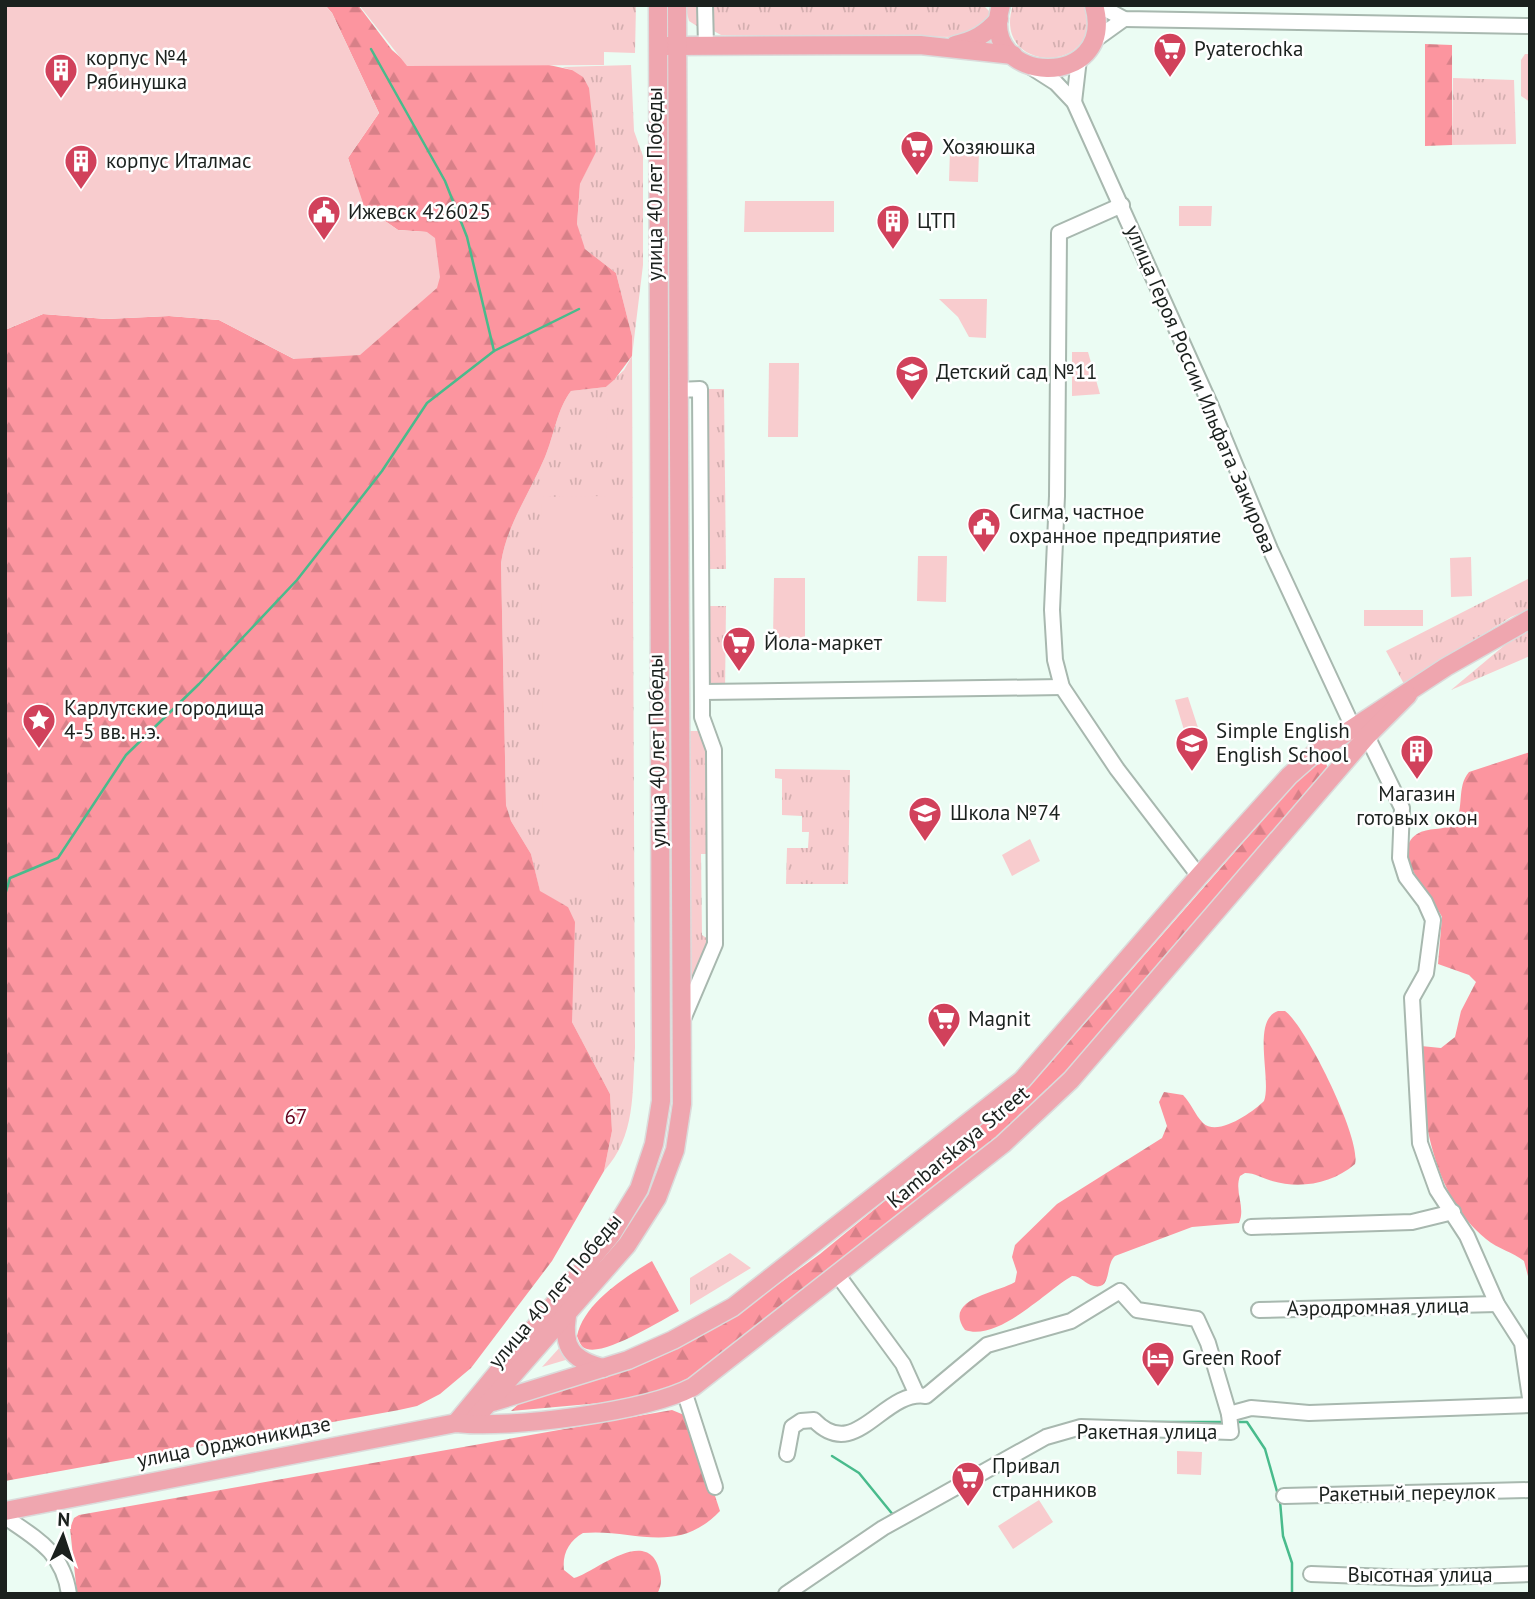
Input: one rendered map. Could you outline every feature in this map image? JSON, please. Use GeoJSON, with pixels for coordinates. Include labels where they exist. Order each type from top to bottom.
{"type":"FeatureCollection","features":[{"type":"Feature","properties":{"kind":"main road","name":"улица 40 лет Победы"},"geometry":{"type":"LineString","coordinates":[[464,1419],[491,1402],[501,1380],[611,1235],[639,1189],[654,1144],[661,1101],[658,5]]}},
{"type":"Feature","properties":{"kind":"main road","name":"улица 40 лет Победы"},"geometry":{"type":"LineString","coordinates":[[464,1419],[567,1316],[627,1245],[657,1198],[674,1150],[682,1104],[684,1017],[678,623],[677,5]]}},
{"type":"Feature","properties":{"kind":"main road"},"geometry":{"type":"LineString","coordinates":[[1000,12],[1001,35],[1013,55],[1030,67],[1060,69],[1079,59],[1092,42],[1097,23],[1096,5]]}},
{"type":"Feature","properties":{"kind":"main road"},"geometry":{"type":"LineString","coordinates":[[946,47],[970,42],[987,32],[1000,12]]}},
{"type":"Feature","properties":{"kind":"main road"},"geometry":{"type":"LineString","coordinates":[[659,47],[946,47],[1013,55]]}},
{"type":"Feature","properties":{"kind":"main road","name":"Kambarskaya Street"},"geometry":{"type":"LineString","coordinates":[[464,1419],[539,1421],[657,1401],[684,1391],[1003,1144],[1071,1080],[1330,779],[1360,735],[1446,667],[1530,619]]}},
{"type":"Feature","properties":{"kind":"main road","name":"Kambarskaya Street"},"geometry":{"type":"LineString","coordinates":[[491,1402],[603,1368],[673,1340],[733,1307],[1022,1080],[1289,776],[1315,753],[1360,735]]}},
{"type":"Feature","properties":{"kind":"main road"},"geometry":{"type":"LineString","coordinates":[[1315,753],[1327,755],[1331,765],[1330,779]]}},
{"type":"Feature","properties":{"kind":"main road"},"geometry":{"type":"LineString","coordinates":[[567,1316],[565,1342],[569,1351],[588,1364],[603,1368]]}},
{"type":"Feature","properties":{"kind":"main road","name":"улица Орджоникидзе"},"geometry":{"type":"LineString","coordinates":[[5,1510],[464,1419]]}},
{"type":"Feature","properties":{"kind":"street"},"geometry":{"type":"LineString","coordinates":[[705,5],[706,46]]}},
{"type":"Feature","properties":{"kind":"street"},"geometry":{"type":"LineString","coordinates":[[1096,5],[1124,19],[1530,26]]}},
{"type":"Feature","properties":{"kind":"street"},"geometry":{"type":"LineString","coordinates":[[1092,42],[1124,19]]}},
{"type":"Feature","properties":{"kind":"street"},"geometry":{"type":"LineString","coordinates":[[1074,102],[1079,59]]}},
{"type":"Feature","properties":{"kind":"street","name":"улица Героя России Ильфата Закирова"},"geometry":{"type":"LineString","coordinates":[[1030,67],[1056,83],[1074,102],[1122,205],[1270,549],[1360,735],[1402,808],[1400,858],[1406,877],[1425,902],[1433,920],[1426,973],[1412,998],[1420,1143],[1437,1190],[1453,1212],[1497,1304],[1522,1343],[1530,1398]]}},
{"type":"Feature","properties":{"kind":"street"},"geometry":{"type":"LineString","coordinates":[[1122,205],[1074,224],[1059,233],[1057,495],[1052,610],[1055,660],[1062,687],[1117,769],[1199,876]]}},
{"type":"Feature","properties":{"kind":"street"},"geometry":{"type":"LineString","coordinates":[[678,390],[700,389],[702,717],[714,750],[715,944],[684,1017]]}},
{"type":"Feature","properties":{"kind":"street"},"geometry":{"type":"LineString","coordinates":[[678,623],[702,623]]}},
{"type":"Feature","properties":{"kind":"street"},"geometry":{"type":"LineString","coordinates":[[702,692],[1062,687]]}},
{"type":"Feature","properties":{"kind":"street"},"geometry":{"type":"LineString","coordinates":[[1251,1227],[1412,1222],[1453,1212]]}},
{"type":"Feature","properties":{"kind":"street"},"geometry":{"type":"LineString","coordinates":[[837,1274],[904,1364],[916,1395]]}},
{"type":"Feature","properties":{"kind":"street"},"geometry":{"type":"LineString","coordinates":[[787,1454],[792,1427],[801,1421],[814,1420],[825,1432],[842,1436],[916,1395],[926,1396],[970,1356],[987,1345],[1071,1321],[1120,1292],[1137,1310],[1197,1319],[1208,1343],[1229,1414]]}},
{"type":"Feature","properties":{"kind":"street","name":"Аэродромная улица"},"geometry":{"type":"LineString","coordinates":[[1259,1310],[1497,1304]]}},
{"type":"Feature","properties":{"kind":"street"},"geometry":{"type":"LineString","coordinates":[[684,1391],[715,1487]]}},
{"type":"Feature","properties":{"kind":"street","name":"Ракетная улица"},"geometry":{"type":"LineString","coordinates":[[786,1594],[883,1528],[1046,1437],[1081,1427],[1231,1432],[1229,1414],[1251,1408],[1309,1413],[1530,1405]]}},
{"type":"Feature","properties":{"kind":"street","name":"Ракетный переулок"},"geometry":{"type":"LineString","coordinates":[[1284,1496],[1530,1490]]}},
{"type":"Feature","properties":{"kind":"street"},"geometry":{"type":"LineString","coordinates":[[5,1517],[44,1542],[59,1559],[69,1594]]}},
{"type":"Feature","properties":{"kind":"street","name":"Высотная улица"},"geometry":{"type":"LineString","coordinates":[[1311,1574],[1415,1578],[1530,1574]]}},
{"type":"Feature","properties":{"kind":"green space"},"geometry":{"type":"Polygon","coordinates":[[[5,5],[325,5],[332,13],[379,113],[348,158],[364,206],[398,230],[427,232],[435,238],[440,277],[437,288],[360,355],[294,359],[219,320],[169,316],[106,319],[43,314],[5,330],[5,5]]]}},
{"type":"Feature","properties":{"kind":"green space","name":"67"},"geometry":{"type":"Polygon","coordinates":[[[325,5],[358,5],[392,50],[407,63],[549,65],[572,70],[583,77],[589,88],[596,152],[580,184],[577,224],[585,249],[616,273],[632,336],[632,356],[606,387],[571,391],[566,398],[545,457],[508,535],[501,563],[506,805],[511,821],[531,854],[540,891],[568,907],[575,922],[572,1022],[610,1094],[612,1131],[604,1171],[552,1261],[471,1368],[440,1394],[417,1406],[5,1481],[5,330],[43,314],[106,319],[169,316],[219,320],[294,359],[427,232],[398,230],[363,206],[348,158],[379,113],[332,13],[325,5]]]}},
{"type":"Feature","properties":{"kind":"green space"},"geometry":{"type":"Polygon","coordinates":[[[359,5],[604,5],[604,65],[407,66],[359,5]]]}},
{"type":"Feature","properties":{"kind":"green space"},"geometry":{"type":"Polygon","coordinates":[[[604,5],[636,5],[635,53],[604,52],[604,5]]]}},
{"type":"Feature","properties":{"kind":"green space"},"geometry":{"type":"Polygon","coordinates":[[[685,5],[700,5],[700,28],[689,21],[685,5]]]}},
{"type":"Feature","properties":{"kind":"green space"},"geometry":{"type":"Polygon","coordinates":[[[710,5],[983,5],[990,12],[988,21],[959,37],[721,35],[710,29],[710,5]]]}},
{"type":"Feature","properties":{"kind":"green space"},"geometry":{"type":"Polygon","coordinates":[[[1013,5],[1085,5],[1087,28],[1080,45],[1066,55],[1049,58],[1031,54],[1018,45],[1010,28],[1013,5]]]}},
{"type":"Feature","properties":{"kind":"green space"},"geometry":{"type":"Polygon","coordinates":[[[1425,44],[1452,45],[1452,145],[1425,146],[1425,44]]]}},
{"type":"Feature","properties":{"kind":"green space"},"geometry":{"type":"Polygon","coordinates":[[[1525,54],[1530,54],[1530,102],[1521,96],[1521,60],[1525,54]]]}},
{"type":"Feature","properties":{"kind":"green space"},"geometry":{"type":"Polygon","coordinates":[[[631,65],[634,131],[643,156],[643,265],[632,356],[632,336],[616,273],[585,249],[579,237],[577,224],[580,184],[591,161],[572,70],[562,67],[631,65]]]}},
{"type":"Feature","properties":{"kind":"green space"},"geometry":{"type":"Polygon","coordinates":[[[1453,78],[1514,80],[1516,144],[1452,145],[1453,78]]]}},
{"type":"Feature","properties":{"kind":"green space"},"geometry":{"type":"Polygon","coordinates":[[[950,149],[979,150],[978,182],[949,181],[950,149]]]}},
{"type":"Feature","properties":{"kind":"green space"},"geometry":{"type":"Polygon","coordinates":[[[745,201],[834,201],[834,232],[744,232],[745,201]]]}},
{"type":"Feature","properties":{"kind":"green space"},"geometry":{"type":"Polygon","coordinates":[[[1179,206],[1212,206],[1211,226],[1179,226],[1179,206]]]}},
{"type":"Feature","properties":{"kind":"green space"},"geometry":{"type":"Polygon","coordinates":[[[939,299],[987,299],[986,338],[969,337],[958,317],[939,299]]]}},
{"type":"Feature","properties":{"kind":"green space"},"geometry":{"type":"Polygon","coordinates":[[[1072,352],[1088,352],[1100,394],[1072,396],[1072,352]]]}},
{"type":"Feature","properties":{"kind":"green space"},"geometry":{"type":"Polygon","coordinates":[[[632,356],[635,1048],[627,1129],[614,1158],[604,1171],[612,1131],[610,1094],[572,1022],[568,907],[540,892],[531,854],[511,821],[506,805],[501,563],[508,535],[545,457],[566,398],[571,391],[606,387],[624,370],[632,356]]]}},
{"type":"Feature","properties":{"kind":"green space"},"geometry":{"type":"Polygon","coordinates":[[[769,363],[799,363],[798,437],[768,437],[769,363]]]}},
{"type":"Feature","properties":{"kind":"green space"},"geometry":{"type":"Polygon","coordinates":[[[700,389],[724,389],[726,569],[702,569],[700,389]]]}},
{"type":"Feature","properties":{"kind":"green space"},"geometry":{"type":"Polygon","coordinates":[[[590,398],[608,403],[606,439],[567,439],[590,398]]]}},
{"type":"Feature","properties":{"kind":"green space"},"geometry":{"type":"Polygon","coordinates":[[[607,496],[609,889],[543,889],[541,497],[607,496]]]}},
{"type":"Feature","properties":{"kind":"green space"},"geometry":{"type":"Polygon","coordinates":[[[918,556],[947,556],[946,602],[917,601],[918,556]]]}},
{"type":"Feature","properties":{"kind":"green space"},"geometry":{"type":"Polygon","coordinates":[[[1471,557],[1472,596],[1451,597],[1450,558],[1471,557]]]}},
{"type":"Feature","properties":{"kind":"green space"},"geometry":{"type":"Polygon","coordinates":[[[774,578],[805,578],[805,638],[773,638],[774,578]]]}},
{"type":"Feature","properties":{"kind":"green space"},"geometry":{"type":"Polygon","coordinates":[[[1530,578],[1530,609],[1511,617],[1404,684],[1386,651],[1530,578]]]}},
{"type":"Feature","properties":{"kind":"green space"},"geometry":{"type":"Polygon","coordinates":[[[702,606],[726,606],[725,692],[702,692],[702,606]]]}},
{"type":"Feature","properties":{"kind":"green space"},"geometry":{"type":"Polygon","coordinates":[[[1364,610],[1423,610],[1423,626],[1364,626],[1364,610]]]}},
{"type":"Feature","properties":{"kind":"green space"},"geometry":{"type":"Polygon","coordinates":[[[1530,630],[1530,656],[1451,690],[1512,639],[1530,630]]]}},
{"type":"Feature","properties":{"kind":"green space"},"geometry":{"type":"Polygon","coordinates":[[[1188,697],[1201,737],[1187,740],[1175,700],[1188,697]]]}},
{"type":"Feature","properties":{"kind":"green space"},"geometry":{"type":"Polygon","coordinates":[[[688,731],[701,731],[705,742],[708,854],[701,854],[702,935],[708,939],[690,985],[688,731]]]}},
{"type":"Feature","properties":{"kind":"green space"},"geometry":{"type":"Polygon","coordinates":[[[1530,752],[1530,1319],[1529,1280],[1524,1261],[1486,1239],[1468,1221],[1453,1200],[1434,1154],[1415,1055],[1421,1046],[1441,1048],[1455,1037],[1461,1011],[1476,982],[1469,975],[1438,964],[1442,917],[1416,876],[1408,852],[1409,842],[1417,834],[1454,824],[1459,812],[1463,784],[1469,772],[1530,752]]]}},
{"type":"Feature","properties":{"kind":"green space"},"geometry":{"type":"Polygon","coordinates":[[[1320,759],[1325,760],[1328,769],[1057,1083],[1028,1112],[701,1371],[664,1393],[623,1401],[511,1411],[522,1401],[601,1378],[680,1346],[736,1315],[820,1254],[1043,1071],[1311,765],[1320,759]]]}},
{"type":"Feature","properties":{"kind":"green space"},"geometry":{"type":"Polygon","coordinates":[[[775,769],[850,770],[848,884],[786,884],[787,848],[808,848],[809,832],[802,832],[802,816],[782,815],[782,779],[775,778],[775,769]]]}},
{"type":"Feature","properties":{"kind":"green space"},"geometry":{"type":"Polygon","coordinates":[[[793,786],[837,786],[837,809],[793,809],[793,786]]]}},
{"type":"Feature","properties":{"kind":"green space"},"geometry":{"type":"Polygon","coordinates":[[[1030,839],[1040,861],[1012,876],[1002,855],[1030,839]]]}},
{"type":"Feature","properties":{"kind":"green space"},"geometry":{"type":"Polygon","coordinates":[[[1278,1011],[1285,1011],[1294,1021],[1318,1060],[1350,1132],[1355,1164],[1326,1180],[1294,1185],[1245,1173],[1240,1176],[1238,1188],[1241,1211],[1239,1223],[1192,1227],[1115,1256],[1106,1281],[1100,1286],[1072,1276],[1007,1322],[978,1332],[965,1330],[960,1319],[966,1304],[1015,1282],[1017,1272],[1012,1257],[1015,1245],[1057,1204],[1162,1138],[1167,1126],[1159,1102],[1164,1092],[1183,1095],[1200,1120],[1209,1127],[1235,1121],[1264,1101],[1264,1038],[1270,1017],[1278,1011]]]}},
{"type":"Feature","properties":{"kind":"green space"},"geometry":{"type":"Polygon","coordinates":[[[730,1253],[751,1268],[690,1305],[690,1278],[730,1253]]]}},
{"type":"Feature","properties":{"kind":"green space"},"geometry":{"type":"Polygon","coordinates":[[[652,1261],[679,1311],[607,1347],[596,1350],[583,1347],[577,1336],[588,1313],[618,1283],[652,1261]]]}},
{"type":"Feature","properties":{"kind":"green space"},"geometry":{"type":"Polygon","coordinates":[[[561,1346],[569,1359],[542,1367],[561,1346]]]}},
{"type":"Feature","properties":{"kind":"green space"},"geometry":{"type":"Polygon","coordinates":[[[672,1410],[689,1417],[720,1511],[703,1525],[670,1537],[583,1533],[568,1548],[564,1559],[564,1570],[574,1578],[620,1555],[633,1551],[645,1552],[654,1558],[660,1573],[661,1584],[657,1594],[77,1594],[70,1528],[74,1518],[79,1515],[672,1410]]]}},
{"type":"Feature","properties":{"kind":"green space"},"geometry":{"type":"Polygon","coordinates":[[[1177,1451],[1202,1452],[1201,1475],[1177,1474],[1177,1451]]]}},
{"type":"Feature","properties":{"kind":"green space"},"geometry":{"type":"Polygon","coordinates":[[[1039,1500],[1053,1522],[1013,1549],[998,1526],[1039,1500]]]}},
{"type":"Feature","properties":{"kind":"waterway"},"geometry":{"type":"LineString","coordinates":[[371,49],[445,181],[467,237],[494,351]]}},
{"type":"Feature","properties":{"kind":"waterway"},"geometry":{"type":"LineString","coordinates":[[5,895],[10,878],[58,858],[126,755],[199,684],[297,580],[382,471],[427,403],[494,351],[579,309]]}},
{"type":"Feature","properties":{"kind":"waterway"},"geometry":{"type":"LineString","coordinates":[[1152,1422],[1225,1422]]}},
{"type":"Feature","properties":{"kind":"waterway"},"geometry":{"type":"LineString","coordinates":[[1237,1422],[1247,1422],[1265,1449],[1278,1495]]}},
{"type":"Feature","properties":{"kind":"waterway"},"geometry":{"type":"LineString","coordinates":[[832,1456],[859,1473],[894,1516]]}},
{"type":"Feature","properties":{"kind":"waterway"},"geometry":{"type":"LineString","coordinates":[[1280,1501],[1283,1536],[1292,1563],[1292,1594]]}},
{"type":"Feature","properties":{"kind":"waterway"},"geometry":{"type":"LineString","coordinates":[[786,1585],[836,1552]]}},
{"type":"Feature","properties":{"kind":"place","name":"Pyaterochka"},"geometry":{"type":"Point","coordinates":[1170,79]}},
{"type":"Feature","properties":{"kind":"place","name":"корпус №4 Рябинушка"},"geometry":{"type":"Point","coordinates":[61,100]}},
{"type":"Feature","properties":{"kind":"place","name":"Хозяюшка"},"geometry":{"type":"Point","coordinates":[917,177]}},
{"type":"Feature","properties":{"kind":"place","name":"корпус Италмас"},"geometry":{"type":"Point","coordinates":[81,191]}},
{"type":"Feature","properties":{"kind":"place","name":"Ижевск 426025"},"geometry":{"type":"Point","coordinates":[324,242]}},
{"type":"Feature","properties":{"kind":"place","name":"ЦТП"},"geometry":{"type":"Point","coordinates":[893,251]}},
{"type":"Feature","properties":{"kind":"place","name":"Детский сад №11"},"geometry":{"type":"Point","coordinates":[912,402]}},
{"type":"Feature","properties":{"kind":"place","name":"Сигма, частное охранное предприятие"},"geometry":{"type":"Point","coordinates":[984,554]}},
{"type":"Feature","properties":{"kind":"place","name":"Йола-маркет"},"geometry":{"type":"Point","coordinates":[739,673]}},
{"type":"Feature","properties":{"kind":"place","name":"Карлутские городища 4-5 вв. н.э."},"geometry":{"type":"Point","coordinates":[39,750]}},
{"type":"Feature","properties":{"kind":"place","name":"Simple English English School"},"geometry":{"type":"Point","coordinates":[1192,773]}},
{"type":"Feature","properties":{"kind":"place","name":"Магазин готовых окон"},"geometry":{"type":"Point","coordinates":[1417,781]}},
{"type":"Feature","properties":{"kind":"place","name":"Школа №74"},"geometry":{"type":"Point","coordinates":[925,843]}},
{"type":"Feature","properties":{"kind":"place","name":"Magnit"},"geometry":{"type":"Point","coordinates":[944,1049]}},
{"type":"Feature","properties":{"kind":"place","name":"Green Roof"},"geometry":{"type":"Point","coordinates":[1158,1388]}},
{"type":"Feature","properties":{"kind":"place","name":"Привал странников"},"geometry":{"type":"Point","coordinates":[968,1508]}}]}
